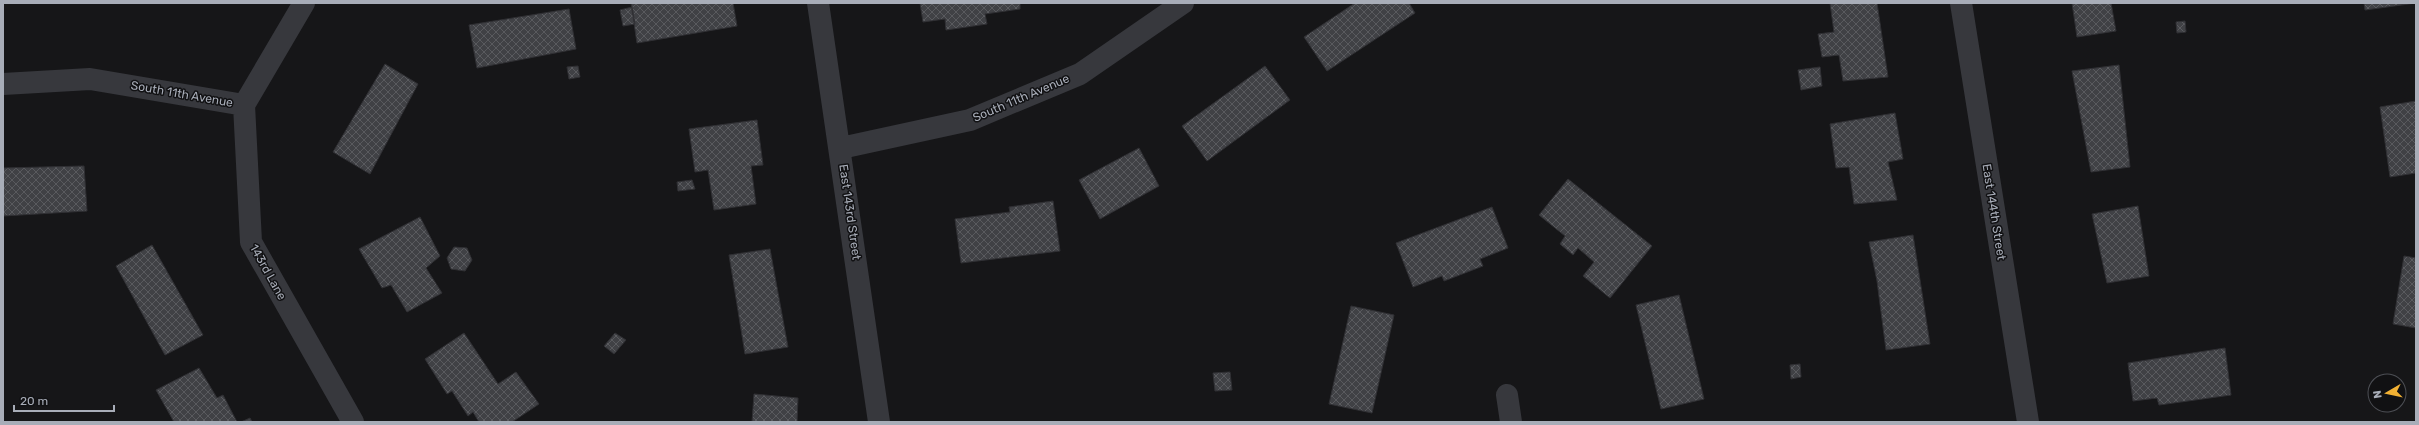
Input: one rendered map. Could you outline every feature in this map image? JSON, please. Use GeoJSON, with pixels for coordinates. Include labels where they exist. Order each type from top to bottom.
{"type":"FeatureCollection","features":[{"type":"Feature","properties":{"kind":"street","name":"South 11th Avenue"},"geometry":{"type":"LineString","coordinates":[[3,84],[90,79],[244,105],[304,3]]}},
{"type":"Feature","properties":{"kind":"street","name":"East 143rd Street"},"geometry":{"type":"LineString","coordinates":[[818,3],[879,422]]}},
{"type":"Feature","properties":{"kind":"street","name":"South 11th Avenue"},"geometry":{"type":"LineString","coordinates":[[840,148],[970,120],[1080,74],[1183,3]]}},
{"type":"Feature","properties":{"kind":"street","name":"East 144th Street"},"geometry":{"type":"LineString","coordinates":[[1961,3],[2028,422]]}},
{"type":"Feature","properties":{"kind":"street","name":"143rd Lane"},"geometry":{"type":"LineString","coordinates":[[244,105],[251,242],[353,422]]}},
{"type":"Feature","properties":{"kind":"street"},"geometry":{"type":"LineString","coordinates":[[1507,396],[1511,422]]}},
{"type":"Feature","properties":{"kind":"building"},"geometry":{"type":"Polygon","coordinates":[[[631,3],[733,3],[737,26],[637,43],[631,3]]]}},
{"type":"Feature","properties":{"kind":"building"},"geometry":{"type":"Polygon","coordinates":[[[920,3],[1020,3],[1020,9],[985,14],[987,24],[946,30],[945,19],[923,22],[920,3]]]}},
{"type":"Feature","properties":{"kind":"building"},"geometry":{"type":"Polygon","coordinates":[[[1355,3],[1409,3],[1415,13],[1327,71],[1304,37],[1355,3]]]}},
{"type":"Feature","properties":{"kind":"building"},"geometry":{"type":"Polygon","coordinates":[[[1830,3],[1877,3],[1888,77],[1843,81],[1839,55],[1822,57],[1818,34],[1834,32],[1830,3]]]}},
{"type":"Feature","properties":{"kind":"building"},"geometry":{"type":"Polygon","coordinates":[[[2072,3],[2111,3],[2116,31],[2077,37],[2072,3]]]}},
{"type":"Feature","properties":{"kind":"building"},"geometry":{"type":"Polygon","coordinates":[[[2364,3],[2416,3],[2365,10],[2364,3]]]}},
{"type":"Feature","properties":{"kind":"building"},"geometry":{"type":"Polygon","coordinates":[[[632,7],[635,24],[623,26],[620,10],[632,7]]]}},
{"type":"Feature","properties":{"kind":"building"},"geometry":{"type":"Polygon","coordinates":[[[569,9],[576,49],[477,68],[469,25],[569,9]]]}},
{"type":"Feature","properties":{"kind":"building"},"geometry":{"type":"Polygon","coordinates":[[[2185,21],[2186,32],[2177,33],[2176,22],[2185,21]]]}},
{"type":"Feature","properties":{"kind":"building"},"geometry":{"type":"Polygon","coordinates":[[[385,64],[418,84],[370,174],[333,152],[385,64]]]}},
{"type":"Feature","properties":{"kind":"building"},"geometry":{"type":"Polygon","coordinates":[[[2119,65],[2130,167],[2091,172],[2072,71],[2119,65]]]}},
{"type":"Feature","properties":{"kind":"building"},"geometry":{"type":"Polygon","coordinates":[[[578,66],[580,77],[569,79],[567,67],[578,66]]]}},
{"type":"Feature","properties":{"kind":"building"},"geometry":{"type":"Polygon","coordinates":[[[1265,66],[1290,100],[1207,161],[1182,126],[1265,66]]]}},
{"type":"Feature","properties":{"kind":"building"},"geometry":{"type":"Polygon","coordinates":[[[1820,67],[1822,86],[1801,90],[1798,70],[1820,67]]]}},
{"type":"Feature","properties":{"kind":"building"},"geometry":{"type":"Polygon","coordinates":[[[2416,101],[2416,173],[2390,177],[2380,107],[2416,101]]]}},
{"type":"Feature","properties":{"kind":"building"},"geometry":{"type":"Polygon","coordinates":[[[1895,113],[1903,159],[1888,162],[1897,200],[1854,204],[1849,167],[1836,168],[1830,124],[1895,113]]]}},
{"type":"Feature","properties":{"kind":"building"},"geometry":{"type":"Polygon","coordinates":[[[757,120],[763,165],[751,166],[756,204],[714,210],[708,170],[695,172],[689,129],[757,120]]]}},
{"type":"Feature","properties":{"kind":"building"},"geometry":{"type":"Polygon","coordinates":[[[1139,148],[1159,186],[1100,219],[1079,180],[1139,148]]]}},
{"type":"Feature","properties":{"kind":"building"},"geometry":{"type":"Polygon","coordinates":[[[84,166],[87,211],[3,216],[3,168],[84,166]]]}},
{"type":"Feature","properties":{"kind":"building"},"geometry":{"type":"Polygon","coordinates":[[[1568,179],[1652,246],[1610,298],[1583,276],[1594,262],[1578,248],[1573,255],[1560,244],[1565,236],[1539,215],[1568,179]]]}},
{"type":"Feature","properties":{"kind":"building"},"geometry":{"type":"Polygon","coordinates":[[[692,180],[695,189],[678,191],[677,182],[692,180]]]}},
{"type":"Feature","properties":{"kind":"building"},"geometry":{"type":"Polygon","coordinates":[[[1053,201],[1060,251],[961,263],[955,219],[1010,212],[1009,207],[1053,201]]]}},
{"type":"Feature","properties":{"kind":"building"},"geometry":{"type":"Polygon","coordinates":[[[2138,206],[2149,276],[2107,283],[2092,214],[2138,206]]]}},
{"type":"Feature","properties":{"kind":"building"},"geometry":{"type":"Polygon","coordinates":[[[1492,207],[1508,248],[1480,259],[1483,266],[1444,281],[1442,276],[1413,287],[1396,243],[1492,207]]]}},
{"type":"Feature","properties":{"kind":"building"},"geometry":{"type":"Polygon","coordinates":[[[420,217],[440,256],[426,268],[442,293],[407,312],[391,285],[382,288],[359,249],[420,217]]]}},
{"type":"Feature","properties":{"kind":"building"},"geometry":{"type":"Polygon","coordinates":[[[1913,235],[1930,344],[1886,350],[1877,281],[1869,242],[1913,235]]]}},
{"type":"Feature","properties":{"kind":"building"},"geometry":{"type":"Polygon","coordinates":[[[152,245],[203,335],[165,355],[116,266],[152,245]]]}},
{"type":"Feature","properties":{"kind":"building"},"geometry":{"type":"Polygon","coordinates":[[[454,247],[467,248],[472,260],[465,271],[451,269],[447,258],[454,247]]]}},
{"type":"Feature","properties":{"kind":"building"},"geometry":{"type":"Polygon","coordinates":[[[770,249],[788,347],[745,354],[729,255],[770,249]]]}},
{"type":"Feature","properties":{"kind":"building"},"geometry":{"type":"Polygon","coordinates":[[[2404,256],[2416,258],[2416,328],[2393,324],[2404,256]]]}},
{"type":"Feature","properties":{"kind":"building"},"geometry":{"type":"Polygon","coordinates":[[[1679,295],[1704,399],[1661,409],[1636,305],[1679,295]]]}},
{"type":"Feature","properties":{"kind":"building"},"geometry":{"type":"Polygon","coordinates":[[[1351,306],[1394,315],[1372,413],[1329,404],[1351,306]]]}},
{"type":"Feature","properties":{"kind":"building"},"geometry":{"type":"Polygon","coordinates":[[[464,333],[498,384],[516,372],[539,404],[512,422],[479,422],[473,412],[468,416],[452,391],[447,394],[425,359],[464,333]]]}},
{"type":"Feature","properties":{"kind":"building"},"geometry":{"type":"Polygon","coordinates":[[[615,333],[626,340],[614,354],[604,346],[615,333]]]}},
{"type":"Feature","properties":{"kind":"building"},"geometry":{"type":"Polygon","coordinates":[[[2225,348],[2231,395],[2159,405],[2157,398],[2133,401],[2128,363],[2225,348]]]}},
{"type":"Feature","properties":{"kind":"building"},"geometry":{"type":"Polygon","coordinates":[[[1800,364],[1801,377],[1791,379],[1790,365],[1800,364]]]}},
{"type":"Feature","properties":{"kind":"building"},"geometry":{"type":"Polygon","coordinates":[[[199,368],[217,398],[223,395],[237,422],[174,422],[156,390],[199,368]]]}},
{"type":"Feature","properties":{"kind":"building"},"geometry":{"type":"Polygon","coordinates":[[[1230,372],[1232,390],[1215,391],[1213,373],[1230,372]]]}},
{"type":"Feature","properties":{"kind":"building"},"geometry":{"type":"Polygon","coordinates":[[[754,394],[798,398],[797,422],[752,422],[754,394]]]}},
{"type":"Feature","properties":{"kind":"building"},"geometry":{"type":"Polygon","coordinates":[[[250,418],[252,422],[241,422],[250,418]]]}}]}
